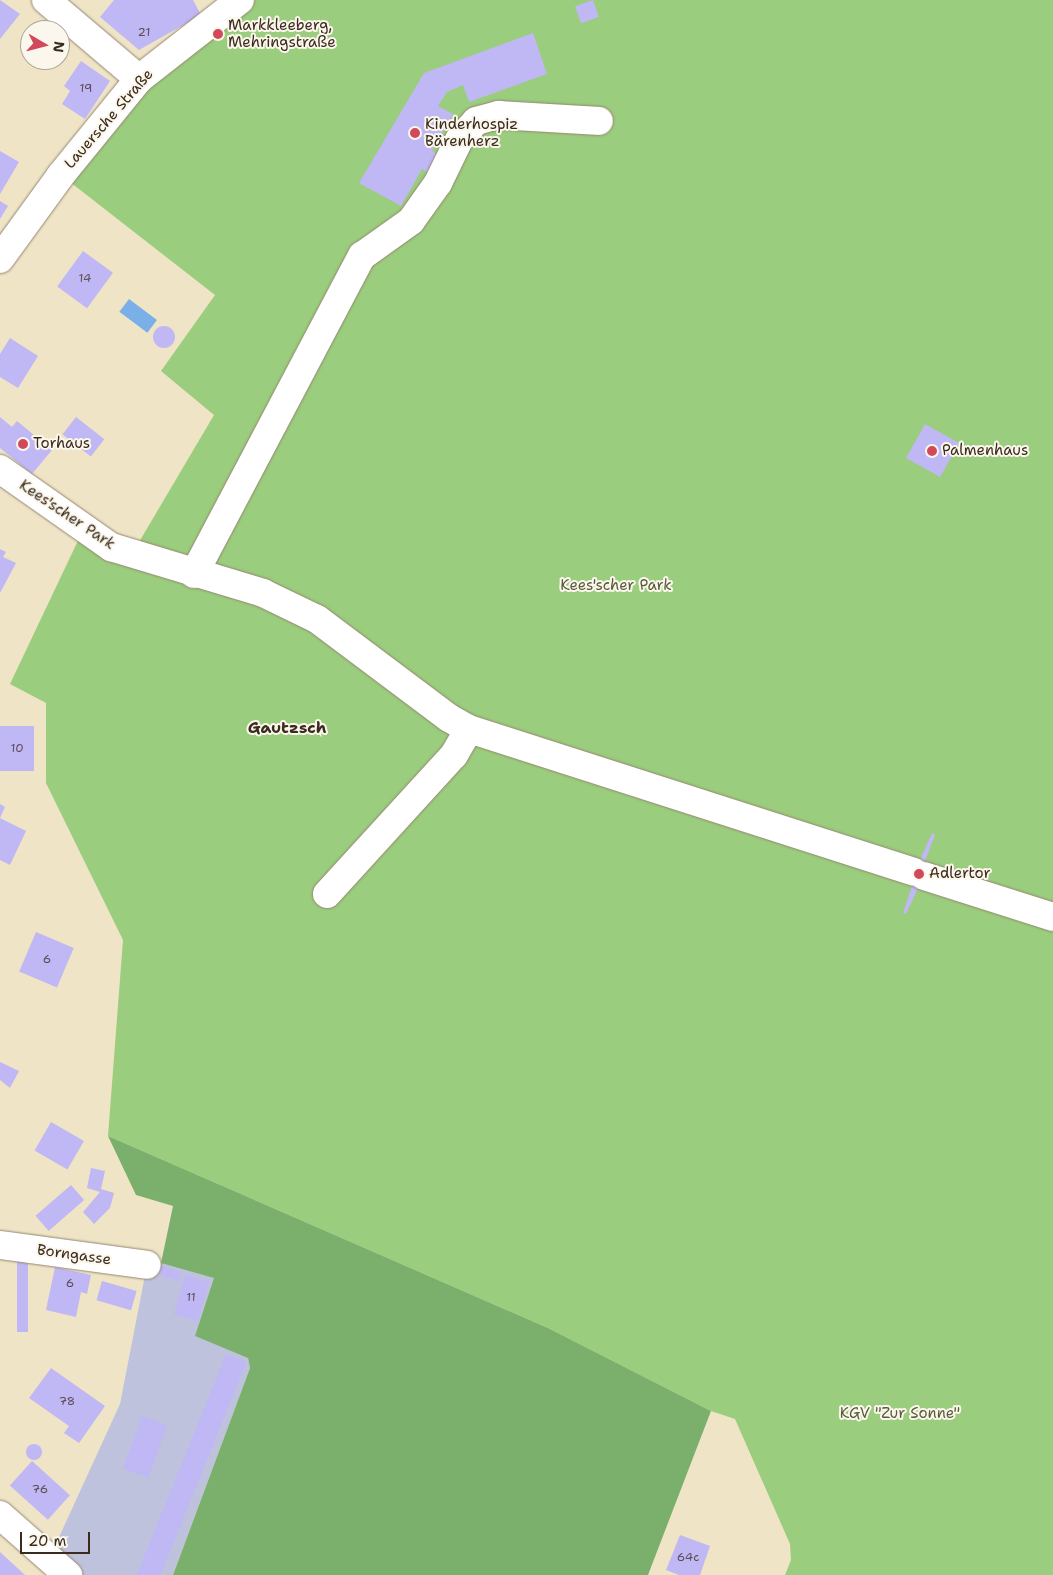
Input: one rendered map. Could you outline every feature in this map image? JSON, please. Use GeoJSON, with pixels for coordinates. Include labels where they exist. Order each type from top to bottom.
{"type":"FeatureCollection","features":[{"type":"Feature","properties":{"kind":"street"},"geometry":{"type":"LineString","coordinates":[[46,0],[140,79]]}},
{"type":"Feature","properties":{"kind":"street","name":"Lauersche Straße"},"geometry":{"type":"LineString","coordinates":[[0,259],[61,175],[140,79],[240,0]]}},
{"type":"Feature","properties":{"kind":"street"},"geometry":{"type":"LineString","coordinates":[[183,571],[362,256],[411,221],[438,184],[459,140],[470,127],[476,121],[499,115],[599,121]]}},
{"type":"Feature","properties":{"kind":"street","name":"Kees'scher Park"},"geometry":{"type":"LineString","coordinates":[[0,469],[111,547],[183,571],[263,593],[317,619],[449,718],[469,729],[1053,917]]}},
{"type":"Feature","properties":{"kind":"street"},"geometry":{"type":"LineString","coordinates":[[327,894],[454,755],[469,729]]}},
{"type":"Feature","properties":{"kind":"street","name":"Borngasse"},"geometry":{"type":"LineString","coordinates":[[0,1245],[147,1265]]}},
{"type":"Feature","properties":{"kind":"street"},"geometry":{"type":"LineString","coordinates":[[0,1515],[68,1575]]}},
{"type":"Feature","properties":{"kind":"shaded area"},"geometry":{"type":"Polygon","coordinates":[[[155,1261],[214,1277],[248,1357],[250,1368],[173,1575],[68,1575],[49,1559],[120,1404],[147,1265],[155,1261]]]}},
{"type":"Feature","properties":{"kind":"green space","name":"Kees'scher Park"},"geometry":{"type":"Polygon","coordinates":[[[240,0],[1053,0],[1053,1575],[785,1575],[791,1560],[790,1544],[735,1419],[711,1411],[548,1328],[108,1136],[123,940],[46,783],[46,703],[10,684],[84,528],[132,554],[214,415],[161,371],[215,295],[61,175],[139,79],[240,0]]]}},
{"type":"Feature","properties":{"kind":"green space"},"geometry":{"type":"Polygon","coordinates":[[[108,1136],[548,1328],[711,1411],[648,1575],[173,1575],[250,1368],[248,1358],[195,1336],[214,1278],[161,1263],[173,1206],[136,1195],[108,1136]]]}},
{"type":"Feature","properties":{"kind":"water"},"geometry":{"type":"Polygon","coordinates":[[[129,299],[157,320],[147,333],[119,312],[129,299]]]}},
{"type":"Feature","properties":{"kind":"building"},"geometry":{"type":"Polygon","coordinates":[[[0,0],[20,14],[0,39],[0,0]]]}},
{"type":"Feature","properties":{"kind":"building"},"geometry":{"type":"Polygon","coordinates":[[[114,0],[193,0],[201,15],[139,50],[100,17],[114,0]]]}},
{"type":"Feature","properties":{"kind":"building"},"geometry":{"type":"Polygon","coordinates":[[[593,0],[599,17],[581,23],[575,6],[593,0]]]}},
{"type":"Feature","properties":{"kind":"building","name":"Kinderhospiz Bärenherz"},"geometry":{"type":"Polygon","coordinates":[[[533,33],[547,74],[469,102],[463,85],[447,92],[438,106],[453,114],[432,151],[438,154],[427,172],[422,169],[401,206],[359,183],[424,73],[533,33]]]}},
{"type":"Feature","properties":{"kind":"building"},"geometry":{"type":"Polygon","coordinates":[[[81,61],[110,81],[85,119],[62,104],[70,91],[64,86],[81,61]]]}},
{"type":"Feature","properties":{"kind":"building"},"geometry":{"type":"Polygon","coordinates":[[[0,151],[19,162],[0,194],[0,151]]]}},
{"type":"Feature","properties":{"kind":"building"},"geometry":{"type":"Polygon","coordinates":[[[0,201],[8,206],[0,219],[0,201]]]}},
{"type":"Feature","properties":{"kind":"building"},"geometry":{"type":"Polygon","coordinates":[[[83,251],[113,273],[87,308],[57,287],[83,251]]]}},
{"type":"Feature","properties":{"kind":"building"},"geometry":{"type":"Polygon","coordinates":[[[164,326],[172,329],[175,337],[172,345],[164,348],[156,345],[153,337],[156,329],[164,326]]]}},
{"type":"Feature","properties":{"kind":"building"},"geometry":{"type":"Polygon","coordinates":[[[10,338],[38,356],[18,388],[0,377],[0,354],[10,338]]]}},
{"type":"Feature","properties":{"kind":"building","name":"Torhaus"},"geometry":{"type":"Polygon","coordinates":[[[0,417],[12,427],[17,421],[52,450],[32,474],[0,448],[0,417]]]}},
{"type":"Feature","properties":{"kind":"building"},"geometry":{"type":"Polygon","coordinates":[[[76,417],[104,439],[91,457],[62,434],[76,417]]]}},
{"type":"Feature","properties":{"kind":"building","name":"Palmenhaus"},"geometry":{"type":"Polygon","coordinates":[[[925,424],[959,443],[940,477],[906,458],[925,424]]]}},
{"type":"Feature","properties":{"kind":"building"},"geometry":{"type":"Polygon","coordinates":[[[0,549],[6,552],[3,557],[16,563],[0,593],[0,549]]]}},
{"type":"Feature","properties":{"kind":"building"},"geometry":{"type":"Polygon","coordinates":[[[0,726],[34,726],[34,771],[0,771],[0,726]]]}},
{"type":"Feature","properties":{"kind":"building"},"geometry":{"type":"Polygon","coordinates":[[[0,804],[5,807],[0,818],[0,804]]]}},
{"type":"Feature","properties":{"kind":"building"},"geometry":{"type":"Polygon","coordinates":[[[0,818],[26,831],[10,865],[0,860],[0,818]]]}},
{"type":"Feature","properties":{"kind":"building","name":"Adlertor"},"geometry":{"type":"Polygon","coordinates":[[[932,833],[935,835],[925,861],[929,862],[927,869],[906,914],[903,913],[912,886],[909,885],[932,833]]]}},
{"type":"Feature","properties":{"kind":"building"},"geometry":{"type":"Polygon","coordinates":[[[36,932],[74,948],[57,988],[19,972],[36,932]]]}},
{"type":"Feature","properties":{"kind":"building"},"geometry":{"type":"Polygon","coordinates":[[[0,1062],[19,1071],[10,1088],[0,1080],[0,1062]]]}},
{"type":"Feature","properties":{"kind":"building"},"geometry":{"type":"Polygon","coordinates":[[[51,1122],[84,1141],[67,1170],[34,1151],[51,1122]]]}},
{"type":"Feature","properties":{"kind":"building"},"geometry":{"type":"Polygon","coordinates":[[[91,1168],[105,1171],[101,1189],[114,1193],[110,1208],[94,1224],[83,1212],[100,1192],[87,1188],[91,1168]]]}},
{"type":"Feature","properties":{"kind":"building"},"geometry":{"type":"Polygon","coordinates":[[[71,1185],[84,1200],[49,1231],[36,1216],[71,1185]]]}},
{"type":"Feature","properties":{"kind":"building"},"geometry":{"type":"Polygon","coordinates":[[[17,1259],[28,1259],[28,1332],[17,1332],[17,1259]]]}},
{"type":"Feature","properties":{"kind":"building"},"geometry":{"type":"Polygon","coordinates":[[[160,1265],[182,1273],[179,1281],[157,1273],[160,1265]]]}},
{"type":"Feature","properties":{"kind":"building"},"geometry":{"type":"Polygon","coordinates":[[[55,1267],[91,1275],[87,1294],[81,1292],[76,1317],[46,1310],[55,1267]]]}},
{"type":"Feature","properties":{"kind":"building"},"geometry":{"type":"Polygon","coordinates":[[[185,1275],[209,1282],[198,1321],[174,1314],[185,1275]]]}},
{"type":"Feature","properties":{"kind":"building"},"geometry":{"type":"Polygon","coordinates":[[[102,1281],[137,1291],[131,1310],[96,1300],[102,1281]]]}},
{"type":"Feature","properties":{"kind":"building"},"geometry":{"type":"Polygon","coordinates":[[[226,1354],[246,1362],[160,1575],[137,1575],[226,1354]]]}},
{"type":"Feature","properties":{"kind":"building"},"geometry":{"type":"Polygon","coordinates":[[[51,1368],[105,1406],[79,1443],[64,1433],[69,1426],[29,1398],[51,1368]]]}},
{"type":"Feature","properties":{"kind":"building"},"geometry":{"type":"Polygon","coordinates":[[[142,1416],[167,1425],[148,1478],[123,1469],[142,1416]]]}},
{"type":"Feature","properties":{"kind":"building"},"geometry":{"type":"Polygon","coordinates":[[[34,1444],[40,1446],[42,1452],[40,1458],[34,1460],[28,1458],[26,1452],[28,1446],[34,1444]]]}},
{"type":"Feature","properties":{"kind":"building"},"geometry":{"type":"Polygon","coordinates":[[[32,1461],[70,1495],[48,1520],[10,1486],[32,1461]]]}},
{"type":"Feature","properties":{"kind":"building"},"geometry":{"type":"Polygon","coordinates":[[[680,1535],[710,1546],[700,1575],[679,1575],[666,1570],[680,1535]]]}},
{"type":"Feature","properties":{"kind":"building"},"geometry":{"type":"Polygon","coordinates":[[[0,1552],[25,1575],[0,1575],[0,1552]]]}},
{"type":"Feature","properties":{"kind":"place","name":"Markkleeberg, Mehringstraße"},"geometry":{"type":"Point","coordinates":[218,34]}},
{"type":"Feature","properties":{"kind":"place","name":"Kinderhospiz Bärenherz"},"geometry":{"type":"Point","coordinates":[415,133]}},
{"type":"Feature","properties":{"kind":"place","name":"Torhaus"},"geometry":{"type":"Point","coordinates":[23,444]}},
{"type":"Feature","properties":{"kind":"place","name":"Palmenhaus"},"geometry":{"type":"Point","coordinates":[932,451]}},
{"type":"Feature","properties":{"kind":"place","name":"Adlertor"},"geometry":{"type":"Point","coordinates":[919,874]}},
{"type":"Feature","properties":{"kind":"district","name":"Gautzsch"},"geometry":{"type":"Point","coordinates":[287,728]}},
{"type":"Feature","properties":{"kind":"park label","name":"KGV \"Zur Sonne\""},"geometry":{"type":"Point","coordinates":[900,1414]}}]}
